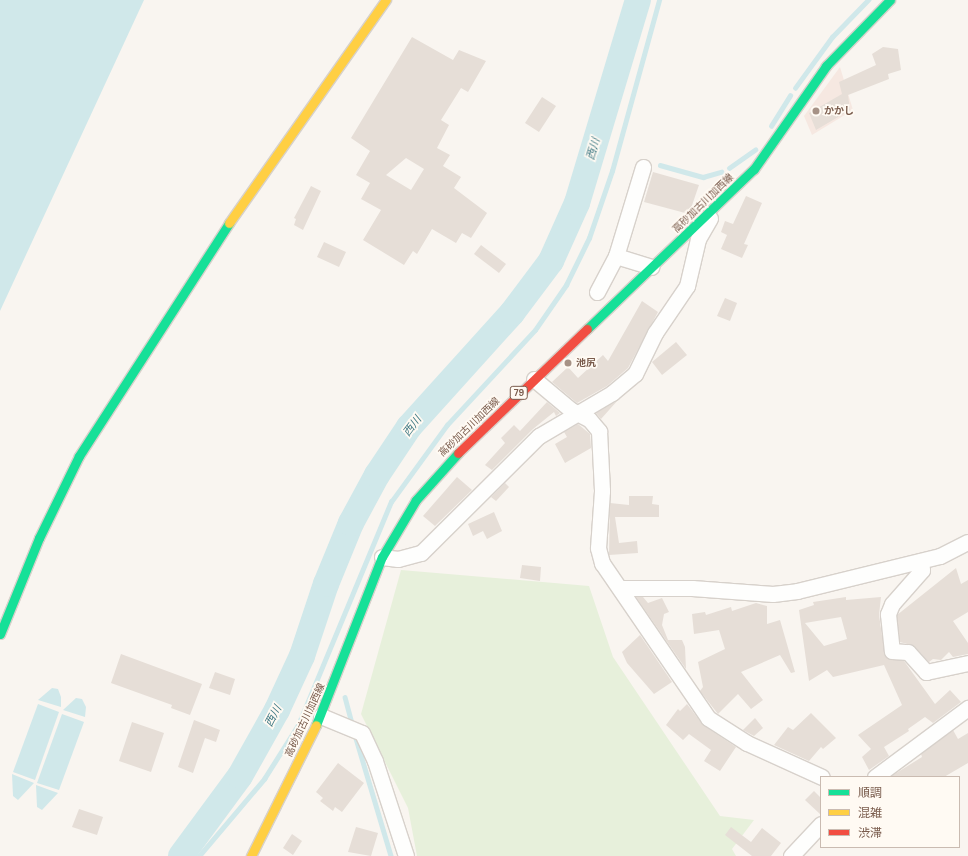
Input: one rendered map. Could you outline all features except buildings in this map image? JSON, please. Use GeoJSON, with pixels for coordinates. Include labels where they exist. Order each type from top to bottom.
{"type":"FeatureCollection","features":[{"type":"Feature","properties":{"kind":"main road"},"geometry":{"type":"LineString","coordinates":[[0,634],[39,538],[79,456],[196,270],[386,0]]}},
{"type":"Feature","properties":{"kind":"main road","name":"高砂加古川加西線"},"geometry":{"type":"LineString","coordinates":[[251,856],[321,716],[382,557],[416,500],[439,470],[754,169],[826,66],[890,0]]}},
{"type":"Feature","properties":{"kind":"street"},"geometry":{"type":"LineString","coordinates":[[598,292],[616,256],[643,167]]}},
{"type":"Feature","properties":{"kind":"street"},"geometry":{"type":"LineString","coordinates":[[382,557],[398,559],[421,553],[539,436],[612,394],[635,374],[655,333],[687,286],[698,239],[720,202]]}},
{"type":"Feature","properties":{"kind":"street"},"geometry":{"type":"LineString","coordinates":[[616,256],[651,267]]}},
{"type":"Feature","properties":{"kind":"street"},"geometry":{"type":"LineString","coordinates":[[534,379],[578,414],[588,419],[599,431],[602,491],[598,548],[609,578],[621,588],[657,647],[708,718],[747,743],[820,776]]}},
{"type":"Feature","properties":{"kind":"street"},"geometry":{"type":"LineString","coordinates":[[621,588],[692,588],[773,594],[797,592],[940,556],[968,542]]}},
{"type":"Feature","properties":{"kind":"street"},"geometry":{"type":"LineString","coordinates":[[921,561],[922,570],[892,604],[888,614],[892,652],[908,652],[926,672],[968,663]]}},
{"type":"Feature","properties":{"kind":"street"},"geometry":{"type":"LineString","coordinates":[[876,776],[968,708]]}},
{"type":"Feature","properties":{"kind":"street"},"geometry":{"type":"LineString","coordinates":[[321,716],[362,733],[374,761],[406,856]]}},
{"type":"Feature","properties":{"kind":"street"},"geometry":{"type":"LineString","coordinates":[[791,856],[820,825]]}},
{"type":"Feature","properties":{"kind":"shaded area"},"geometry":{"type":"Polygon","coordinates":[[[840,67],[853,110],[812,135],[804,116],[840,67]]]}},
{"type":"Feature","properties":{"kind":"green space"},"geometry":{"type":"Polygon","coordinates":[[[401,570],[589,586],[613,657],[720,816],[754,820],[732,849],[736,856],[417,856],[408,808],[361,714],[401,570]]]}},
{"type":"Feature","properties":{"kind":"water"},"geometry":{"type":"Polygon","coordinates":[[[0,0],[144,0],[0,311],[0,0]]]}},
{"type":"Feature","properties":{"kind":"water"},"geometry":{"type":"Polygon","coordinates":[[[52,688],[58,689],[61,697],[61,707],[38,700],[52,688]]]}},
{"type":"Feature","properties":{"kind":"water"},"geometry":{"type":"Polygon","coordinates":[[[76,698],[82,699],[86,707],[85,717],[63,710],[76,698]]]}},
{"type":"Feature","properties":{"kind":"water"},"geometry":{"type":"Polygon","coordinates":[[[38,704],[59,712],[35,780],[13,772],[38,704]]]}},
{"type":"Feature","properties":{"kind":"water"},"geometry":{"type":"Polygon","coordinates":[[[62,714],[84,722],[59,790],[37,783],[62,714]]]}},
{"type":"Feature","properties":{"kind":"water"},"geometry":{"type":"Polygon","coordinates":[[[12,774],[34,783],[18,800],[13,796],[12,774]]]}},
{"type":"Feature","properties":{"kind":"water"},"geometry":{"type":"Polygon","coordinates":[[[36,785],[58,793],[42,810],[37,807],[36,785]]]}},
{"type":"Feature","properties":{"kind":"waterway","name":"西川"},"geometry":{"type":"LineString","coordinates":[[181,856],[240,776],[277,710],[302,656],[326,584],[351,523],[377,475],[409,427],[512,313],[551,261],[577,203],[638,0]]}},
{"type":"Feature","properties":{"kind":"waterway"},"geometry":{"type":"LineString","coordinates":[[199,856],[264,779],[298,725],[391,502],[447,425],[535,330],[566,285],[589,238],[612,171],[659,0]]}},
{"type":"Feature","properties":{"kind":"waterway"},"geometry":{"type":"LineString","coordinates":[[795,88],[832,37],[868,0]]}},
{"type":"Feature","properties":{"kind":"waterway"},"geometry":{"type":"LineString","coordinates":[[771,126],[790,95]]}},
{"type":"Feature","properties":{"kind":"waterway"},"geometry":{"type":"LineString","coordinates":[[729,168],[755,150]]}},
{"type":"Feature","properties":{"kind":"waterway"},"geometry":{"type":"LineString","coordinates":[[660,165],[703,177],[721,172]]}},
{"type":"Feature","properties":{"kind":"waterway"},"geometry":{"type":"LineString","coordinates":[[345,697],[353,726]]}},
{"type":"Feature","properties":{"kind":"waterway"},"geometry":{"type":"LineString","coordinates":[[355,735],[391,856]]}},
{"type":"Feature","properties":{"kind":"traffic: fast"},"geometry":{"type":"LineString","coordinates":[[587,329],[754,169],[826,66],[890,0]]}},
{"type":"Feature","properties":{"kind":"traffic: fast"},"geometry":{"type":"LineString","coordinates":[[0,634],[39,538],[79,456],[229,223]]}},
{"type":"Feature","properties":{"kind":"traffic: fast"},"geometry":{"type":"LineString","coordinates":[[316,725],[382,557],[416,500],[458,453]]}},
{"type":"Feature","properties":{"kind":"traffic: slow"},"geometry":{"type":"LineString","coordinates":[[229,223],[386,0]]}},
{"type":"Feature","properties":{"kind":"traffic: slow"},"geometry":{"type":"LineString","coordinates":[[251,856],[316,725]]}},
{"type":"Feature","properties":{"kind":"traffic: jam"},"geometry":{"type":"LineString","coordinates":[[458,453],[587,329]]}},
{"type":"Feature","properties":{"kind":"place","name":"かかし"},"geometry":{"type":"Point","coordinates":[816,111]}},
{"type":"Feature","properties":{"kind":"place","name":"池尻"},"geometry":{"type":"Point","coordinates":[568,363]}}]}
